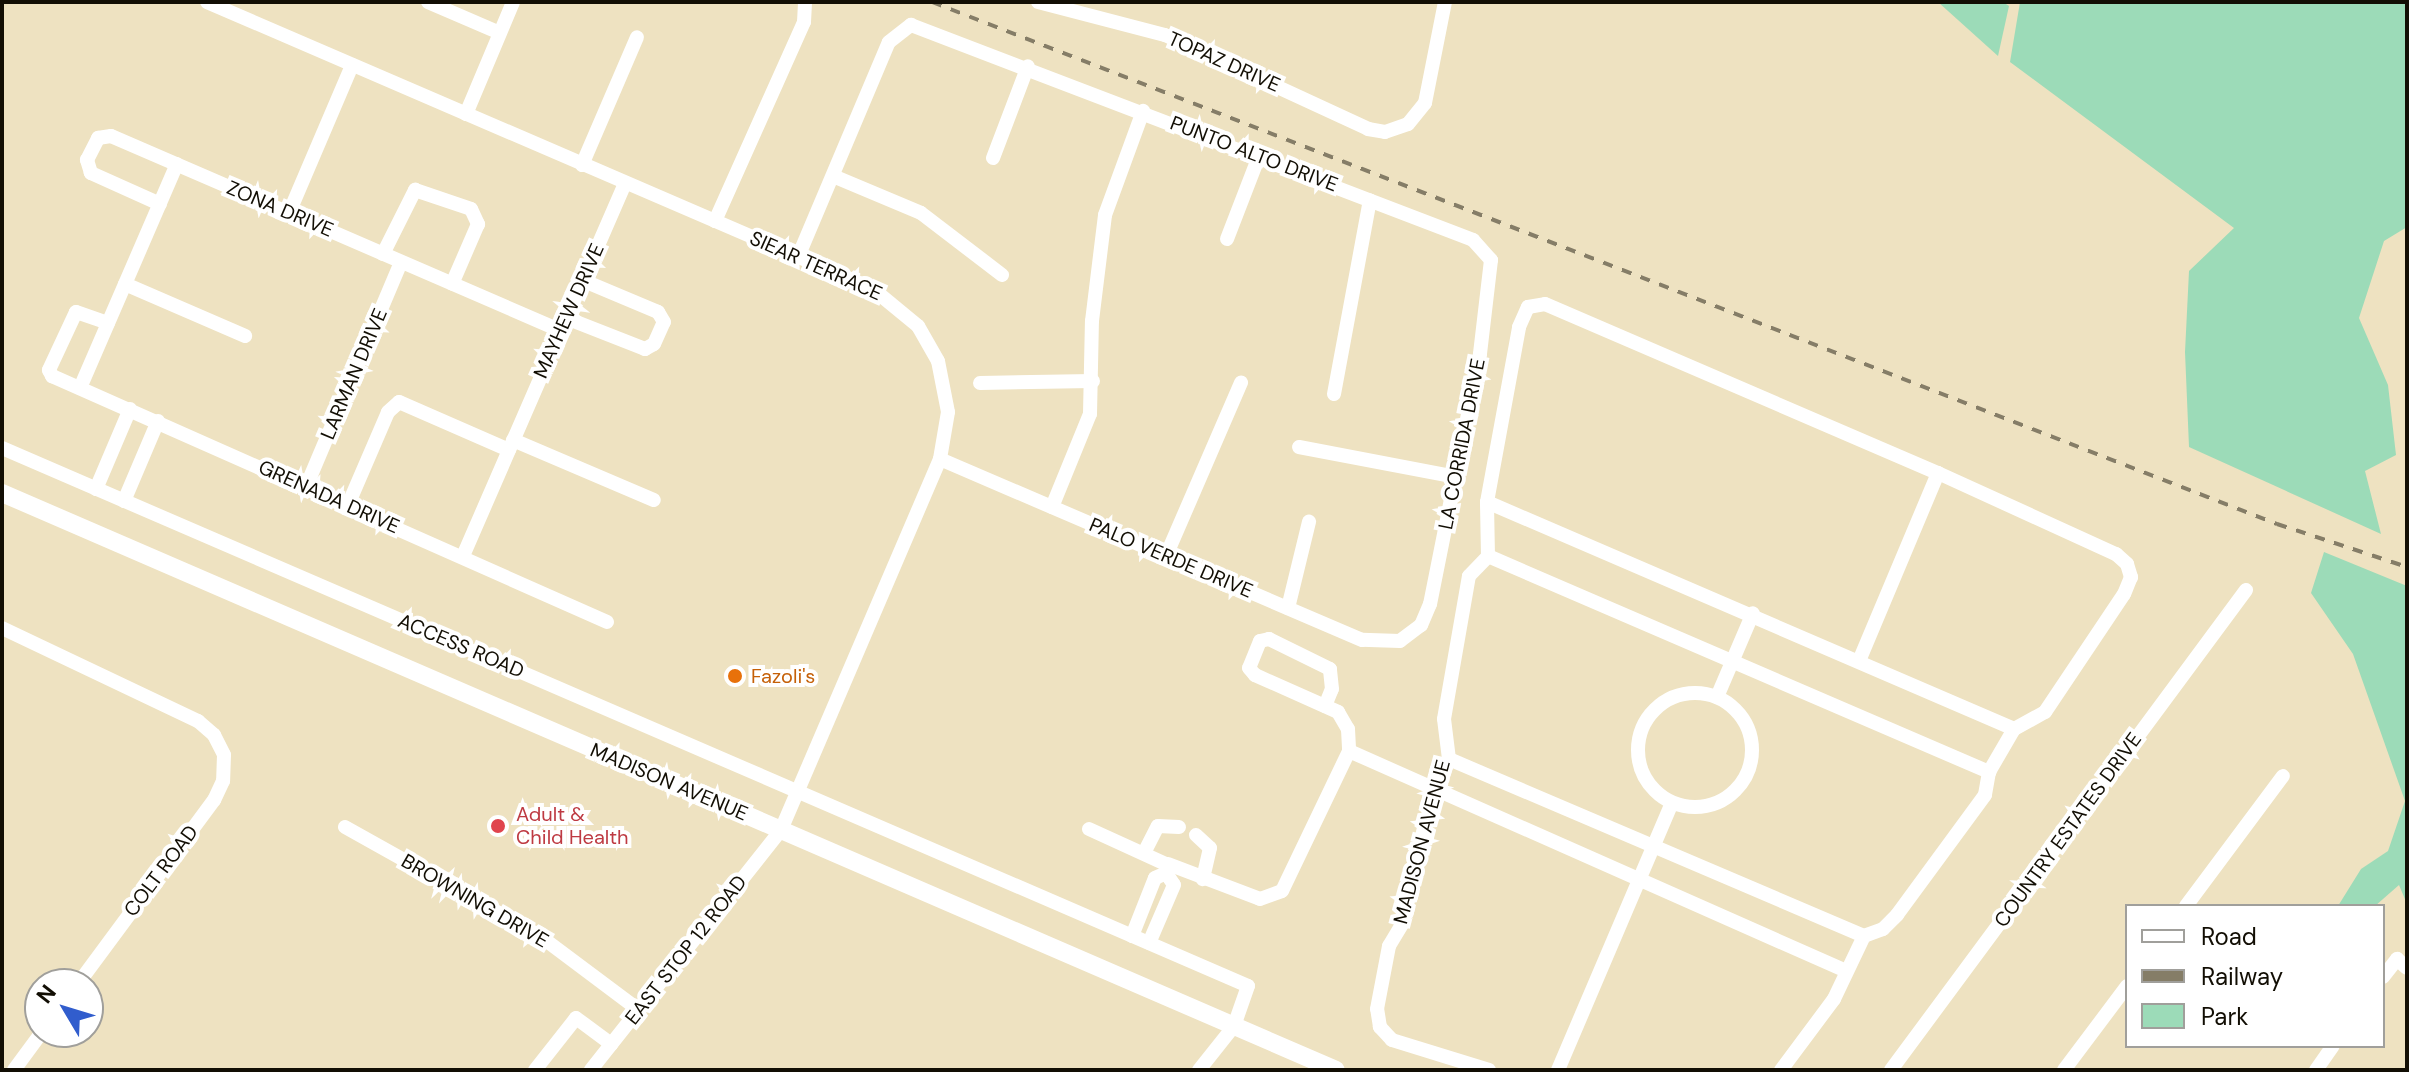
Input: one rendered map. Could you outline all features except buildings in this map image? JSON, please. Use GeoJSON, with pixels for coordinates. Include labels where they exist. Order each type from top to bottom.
{"type":"FeatureCollection","features":[{"type":"Feature","properties":{"kind":"main road","name":"MADISON AVENUE"},"geometry":{"type":"LineString","coordinates":[[2,493],[1336,1070]]}},
{"type":"Feature","properties":{"kind":"street","name":"SIEAR TERRACE"},"geometry":{"type":"LineString","coordinates":[[207,2],[878,292],[918,326],[945,383],[948,424],[940,459],[781,830]]}},
{"type":"Feature","properties":{"kind":"street"},"geometry":{"type":"LineString","coordinates":[[428,2],[500,33]]}},
{"type":"Feature","properties":{"kind":"street"},"geometry":{"type":"LineString","coordinates":[[466,114],[513,2]]}},
{"type":"Feature","properties":{"kind":"street"},"geometry":{"type":"LineString","coordinates":[[715,221],[804,22],[805,2]]}},
{"type":"Feature","properties":{"kind":"street","name":"TOPAZ DRIVE"},"geometry":{"type":"LineString","coordinates":[[1038,2],[1165,35],[1368,129],[1385,132],[1404,126],[1425,103],[1445,2]]}},
{"type":"Feature","properties":{"kind":"street","name":"PUNTO ALTO DRIVE"},"geometry":{"type":"LineString","coordinates":[[833,176],[889,42],[906,27],[926,27],[1478,244]]}},
{"type":"Feature","properties":{"kind":"street"},"geometry":{"type":"LineString","coordinates":[[582,165],[637,37]]}},
{"type":"Feature","properties":{"kind":"street"},"geometry":{"type":"LineString","coordinates":[[289,213],[352,65]]}},
{"type":"Feature","properties":{"kind":"street"},"geometry":{"type":"LineString","coordinates":[[993,158],[1028,66]]}},
{"type":"Feature","properties":{"kind":"street"},"geometry":{"type":"LineString","coordinates":[[1052,507],[1088,421],[1093,381],[1092,321],[1105,215],[1143,111]]}},
{"type":"Feature","properties":{"kind":"street","name":"ZONA DRIVE"},"geometry":{"type":"LineString","coordinates":[[160,204],[91,173],[86,164],[98,138],[108,135],[452,284],[563,324],[645,349],[654,344],[664,322],[658,312],[582,280]]}},
{"type":"Feature","properties":{"kind":"street"},"geometry":{"type":"LineString","coordinates":[[1227,239],[1259,156]]}},
{"type":"Feature","properties":{"kind":"street"},"geometry":{"type":"LineString","coordinates":[[80,388],[177,164]]}},
{"type":"Feature","properties":{"kind":"street"},"geometry":{"type":"LineString","coordinates":[[798,257],[833,176],[930,219],[1002,275]]}},
{"type":"Feature","properties":{"kind":"street","name":"MAYHEW DRIVE"},"geometry":{"type":"LineString","coordinates":[[463,556],[625,183]]}},
{"type":"Feature","properties":{"kind":"street"},"geometry":{"type":"LineString","coordinates":[[383,254],[415,190],[471,209],[478,224],[452,284]]}},
{"type":"Feature","properties":{"kind":"street"},"geometry":{"type":"LineString","coordinates":[[1334,394],[1370,200]]}},
{"type":"Feature","properties":{"kind":"street","name":"LA CORRIDA DRIVE"},"geometry":{"type":"LineString","coordinates":[[1404,639],[1429,609],[1457,477],[1492,266],[1478,244]]}},
{"type":"Feature","properties":{"kind":"street","name":"LARMAN DRIVE"},"geometry":{"type":"LineString","coordinates":[[306,487],[401,262]]}},
{"type":"Feature","properties":{"kind":"street"},"geometry":{"type":"LineString","coordinates":[[125,284],[245,336]]}},
{"type":"Feature","properties":{"kind":"street"},"geometry":{"type":"LineString","coordinates":[[1781,1070],[1834,999],[1844,970],[1864,936],[1883,929],[1897,915],[1985,795],[1989,772],[2014,729],[2045,712],[2124,594],[2131,577],[2128,568],[2116,554],[1938,473],[1545,304],[1527,309],[1519,327],[1487,502],[1488,556],[1989,772]]}},
{"type":"Feature","properties":{"kind":"street","name":"GRENADA DRIVE"},"geometry":{"type":"LineString","coordinates":[[108,323],[76,312],[50,373],[607,622]]}},
{"type":"Feature","properties":{"kind":"street"},"geometry":{"type":"LineString","coordinates":[[980,383],[1093,381]]}},
{"type":"Feature","properties":{"kind":"street"},"geometry":{"type":"LineString","coordinates":[[1166,556],[1241,383]]}},
{"type":"Feature","properties":{"kind":"street"},"geometry":{"type":"LineString","coordinates":[[348,505],[388,412],[399,402],[654,500]]}},
{"type":"Feature","properties":{"kind":"street"},"geometry":{"type":"LineString","coordinates":[[96,489],[130,409]]}},
{"type":"Feature","properties":{"kind":"street"},"geometry":{"type":"LineString","coordinates":[[124,501],[158,421]]}},
{"type":"Feature","properties":{"kind":"street"},"geometry":{"type":"LineString","coordinates":[[1299,447],[1457,477]]}},
{"type":"Feature","properties":{"kind":"street","name":"ACCESS ROAD"},"geometry":{"type":"LineString","coordinates":[[2,448],[1248,986],[1234,1026]]}},
{"type":"Feature","properties":{"kind":"street","name":"PALO VERDE DRIVE"},"geometry":{"type":"LineString","coordinates":[[940,459],[1370,643],[1404,639]]}},
{"type":"Feature","properties":{"kind":"street"},"geometry":{"type":"LineString","coordinates":[[1859,661],[1938,473]]}},
{"type":"Feature","properties":{"kind":"street"},"geometry":{"type":"LineString","coordinates":[[1487,502],[1753,613],[2014,729]]}},
{"type":"Feature","properties":{"kind":"street"},"geometry":{"type":"LineString","coordinates":[[1288,608],[1309,522]]}},
{"type":"Feature","properties":{"kind":"street","name":"MADISON AVENUE"},"geometry":{"type":"LineString","coordinates":[[1488,556],[1469,576],[1443,728],[1449,759],[1436,794],[1403,923],[1389,946],[1377,1016],[1392,1040],[1489,1070]]}},
{"type":"Feature","properties":{"kind":"street","name":"COUNTRY ESTATES DRIVE"},"geometry":{"type":"LineString","coordinates":[[1891,1070],[2246,590]]}},
{"type":"Feature","properties":{"kind":"street"},"geometry":{"type":"LineString","coordinates":[[1717,697],[1753,613]]}},
{"type":"Feature","properties":{"kind":"street","name":"COLT ROAD"},"geometry":{"type":"LineString","coordinates":[[2,628],[198,721],[222,750],[223,781],[214,800],[90,968]]}},
{"type":"Feature","properties":{"kind":"street"},"geometry":{"type":"LineString","coordinates":[[1089,829],[1144,853],[1167,869],[1260,899],[1282,891],[1349,751],[1348,729],[1338,712],[1255,675],[1249,668],[1260,641],[1269,639],[1330,669],[1332,689],[1325,706]]}},
{"type":"Feature","properties":{"kind":"street"},"geometry":{"type":"LineString","coordinates":[[1696,693],[1717,697],[1735,709],[1748,728],[1753,750],[1748,772],[1735,791],[1717,804],[1694,808],[1672,803],[1655,792],[1640,769],[1642,728],[1670,699],[1696,693]]}},
{"type":"Feature","properties":{"kind":"street"},"geometry":{"type":"LineString","coordinates":[[1349,751],[1436,794],[1844,970]]}},
{"type":"Feature","properties":{"kind":"street"},"geometry":{"type":"LineString","coordinates":[[1449,759],[1864,936]]}},
{"type":"Feature","properties":{"kind":"street"},"geometry":{"type":"LineString","coordinates":[[2187,904],[2283,776]]}},
{"type":"Feature","properties":{"kind":"street"},"geometry":{"type":"LineString","coordinates":[[1558,1070],[1672,803]]}},
{"type":"Feature","properties":{"kind":"street"},"geometry":{"type":"LineString","coordinates":[[1144,853],[1158,826],[1179,827]]}},
{"type":"Feature","properties":{"kind":"street","name":"BROWNING DRIVE"},"geometry":{"type":"LineString","coordinates":[[345,827],[540,936],[639,1010]]}},
{"type":"Feature","properties":{"kind":"street","name":"EAST STOP 12 ROAD"},"geometry":{"type":"LineString","coordinates":[[591,1070],[781,830]]}},
{"type":"Feature","properties":{"kind":"street"},"geometry":{"type":"LineString","coordinates":[[1196,835],[1210,848],[1203,879]]}},
{"type":"Feature","properties":{"kind":"street"},"geometry":{"type":"LineString","coordinates":[[1132,936],[1155,878],[1167,869]]}},
{"type":"Feature","properties":{"kind":"street"},"geometry":{"type":"LineString","coordinates":[[1149,943],[1174,885],[1167,869]]}},
{"type":"Feature","properties":{"kind":"street"},"geometry":{"type":"LineString","coordinates":[[2385,974],[2397,959],[2407,968]]}},
{"type":"Feature","properties":{"kind":"street"},"geometry":{"type":"LineString","coordinates":[[2064,1070],[2125,989]]}},
{"type":"Feature","properties":{"kind":"street"},"geometry":{"type":"LineString","coordinates":[[535,1070],[576,1018],[611,1044]]}},
{"type":"Feature","properties":{"kind":"street"},"geometry":{"type":"LineString","coordinates":[[1199,1070],[1234,1026]]}},
{"type":"Feature","properties":{"kind":"street"},"geometry":{"type":"LineString","coordinates":[[14,1070],[30,1048]]}},
{"type":"Feature","properties":{"kind":"street"},"geometry":{"type":"LineString","coordinates":[[2316,1070],[2332,1048]]}},
{"type":"Feature","properties":{"kind":"green space"},"geometry":{"type":"Polygon","coordinates":[[[1938,2],[2003,2],[2009,6],[1998,56],[1938,2]]]}},
{"type":"Feature","properties":{"kind":"green space"},"geometry":{"type":"Polygon","coordinates":[[[2020,2],[2407,2],[2407,227],[2384,241],[2359,318],[2388,385],[2396,455],[2365,471],[2381,534],[2189,447],[2185,352],[2189,271],[2234,228],[2010,62],[2020,2]]]}},
{"type":"Feature","properties":{"kind":"green space"},"geometry":{"type":"Polygon","coordinates":[[[2324,552],[2407,586],[2407,904],[2399,885],[2377,904],[2339,904],[2361,869],[2388,851],[2405,801],[2353,654],[2311,593],[2324,552]]]}},
{"type":"Feature","properties":{"kind":"railway"},"geometry":{"type":"LineString","coordinates":[[932,2],[2277,524],[2407,567]]}},
{"type":"Feature","properties":{"kind":"place","name":"Fazoli's"},"geometry":{"type":"Point","coordinates":[735,676]}},
{"type":"Feature","properties":{"kind":"place","name":"Adult & Child Health"},"geometry":{"type":"Point","coordinates":[498,826]}}]}
